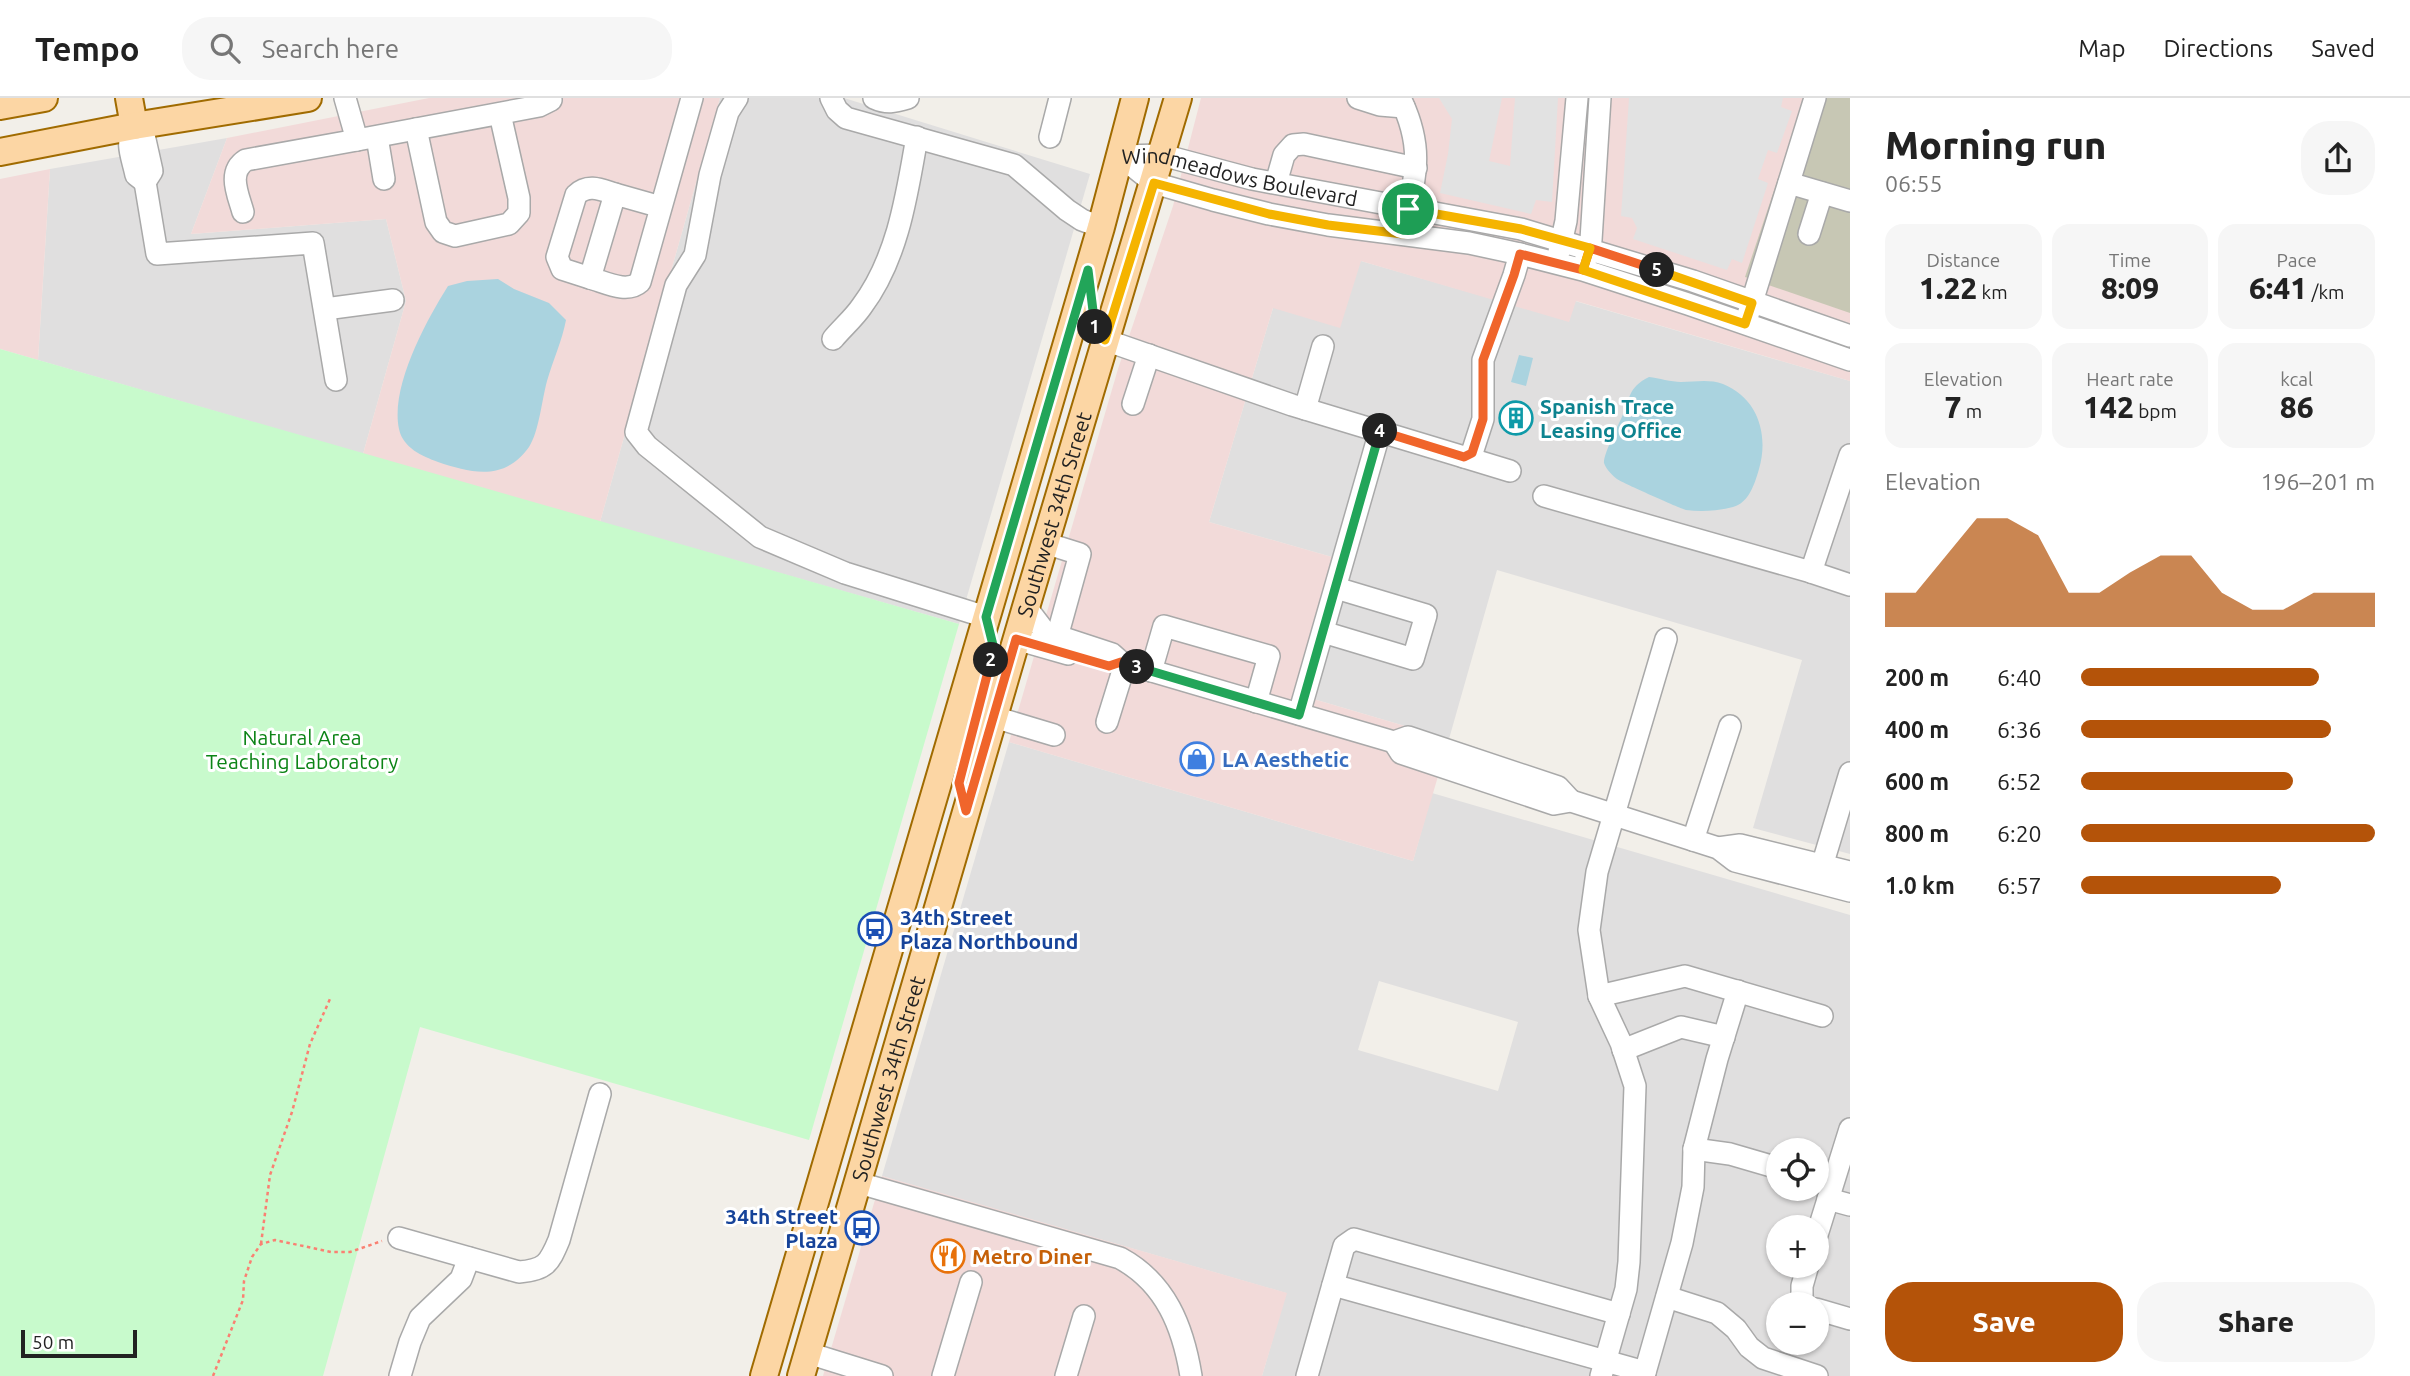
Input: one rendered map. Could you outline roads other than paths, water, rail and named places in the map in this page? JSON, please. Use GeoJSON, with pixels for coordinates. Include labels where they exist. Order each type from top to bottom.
{"type":"FeatureCollection","features":[{"type":"Feature","properties":{"kind":"main road"},"geometry":{"type":"LineString","coordinates":[[0,106],[44,98]]}},
{"type":"Feature","properties":{"kind":"main road"},"geometry":{"type":"LineString","coordinates":[[130,98],[134,126]]}},
{"type":"Feature","properties":{"kind":"main road"},"geometry":{"type":"LineString","coordinates":[[0,152],[134,126],[308,98]]}},
{"type":"Feature","properties":{"kind":"main road","name":"Southwest 34th Street"},"geometry":{"type":"LineString","coordinates":[[764,1376],[1101,227],[1135,98]]}},
{"type":"Feature","properties":{"kind":"main road","name":"Southwest 34th Street"},"geometry":{"type":"LineString","coordinates":[[805,1365],[1028,598],[1178,98]]}},
{"type":"Feature","properties":{"kind":"main road"},"geometry":{"type":"LineString","coordinates":[[1088,270],[1092,319],[1096,331],[1105,340]]}},
{"type":"Feature","properties":{"kind":"main road"},"geometry":{"type":"LineString","coordinates":[[1016,639],[1007,610],[1036,506],[1033,458]]}},
{"type":"Feature","properties":{"kind":"main road"},"geometry":{"type":"LineString","coordinates":[[966,811],[959,783],[990,665],[993,645],[986,617]]}},
{"type":"Feature","properties":{"kind":"main road"},"geometry":{"type":"LineString","coordinates":[[805,1365],[795,1332],[814,1248],[809,1224]]}},
{"type":"Feature","properties":{"kind":"street"},"geometry":{"type":"LineString","coordinates":[[345,98],[367,138],[384,179]]}},
{"type":"Feature","properties":{"kind":"street"},"geometry":{"type":"LineString","coordinates":[[661,207],[594,188],[580,191],[576,195],[557,257],[562,269],[627,288],[635,287],[640,282],[692,98]]}},
{"type":"Feature","properties":{"kind":"street"},"geometry":{"type":"LineString","coordinates":[[737,98],[728,113],[710,175],[695,255],[676,285],[636,432],[647,446],[760,537],[845,573],[986,617]]}},
{"type":"Feature","properties":{"kind":"street"},"geometry":{"type":"LineString","coordinates":[[831,98],[837,110],[846,118],[1014,165],[1067,210],[1082,220],[1101,227]]}},
{"type":"Feature","properties":{"kind":"street"},"geometry":{"type":"LineString","coordinates":[[864,99],[891,103],[908,98]]}},
{"type":"Feature","properties":{"kind":"street"},"geometry":{"type":"LineString","coordinates":[[1050,137],[1060,98]]}},
{"type":"Feature","properties":{"kind":"street"},"geometry":{"type":"LineString","coordinates":[[1358,98],[1380,105],[1402,102],[1411,123],[1417,157],[1403,234]]}},
{"type":"Feature","properties":{"kind":"street"},"geometry":{"type":"LineString","coordinates":[[1556,263],[1566,221],[1577,98]]}},
{"type":"Feature","properties":{"kind":"street"},"geometry":{"type":"LineString","coordinates":[[1583,270],[1590,248],[1600,98]]}},
{"type":"Feature","properties":{"kind":"street"},"geometry":{"type":"LineString","coordinates":[[1745,324],[1815,98]]}},
{"type":"Feature","properties":{"kind":"street"},"geometry":{"type":"LineString","coordinates":[[243,212],[235,174],[239,164],[246,160],[500,114],[539,106],[554,99]]}},
{"type":"Feature","properties":{"kind":"street"},"geometry":{"type":"LineString","coordinates":[[416,129],[436,222],[443,232],[455,236],[509,224],[519,213],[519,198],[500,114]]}},
{"type":"Feature","properties":{"kind":"street"},"geometry":{"type":"LineString","coordinates":[[134,126],[144,135],[152,171],[145,182],[157,254],[313,243],[336,380]]}},
{"type":"Feature","properties":{"kind":"street"},"geometry":{"type":"LineString","coordinates":[[833,339],[863,306],[880,276],[903,214],[917,137]]}},
{"type":"Feature","properties":{"kind":"street"},"geometry":{"type":"LineString","coordinates":[[1276,183],[1284,155],[1293,145],[1416,168]]}},
{"type":"Feature","properties":{"kind":"street","name":"Windmeadows Boulevard"},"geometry":{"type":"LineString","coordinates":[[1120,156],[1162,155],[1276,183],[1521,229],[1590,248],[1850,336]]}},
{"type":"Feature","properties":{"kind":"street","name":"Windmeadows Boulevard"},"geometry":{"type":"LineString","coordinates":[[1120,156],[1154,183],[1269,214],[1328,225],[1487,246],[1556,263],[1850,360]]}},
{"type":"Feature","properties":{"kind":"street"},"geometry":{"type":"LineString","coordinates":[[1789,183],[1850,201]]}},
{"type":"Feature","properties":{"kind":"street"},"geometry":{"type":"LineString","coordinates":[[1809,234],[1822,193]]}},
{"type":"Feature","properties":{"kind":"street"},"geometry":{"type":"LineString","coordinates":[[590,278],[615,194]]}},
{"type":"Feature","properties":{"kind":"street"},"geometry":{"type":"LineString","coordinates":[[1464,457],[1472,453],[1483,419],[1483,360],[1520,254]]}},
{"type":"Feature","properties":{"kind":"street"},"geometry":{"type":"LineString","coordinates":[[325,309],[393,300]]}},
{"type":"Feature","properties":{"kind":"street"},"geometry":{"type":"LineString","coordinates":[[1105,340],[1305,409],[1510,471]]}},
{"type":"Feature","properties":{"kind":"street"},"geometry":{"type":"LineString","coordinates":[[1305,409],[1323,346]]}},
{"type":"Feature","properties":{"kind":"street"},"geometry":{"type":"LineString","coordinates":[[1133,404],[1149,355]]}},
{"type":"Feature","properties":{"kind":"street"},"geometry":{"type":"LineString","coordinates":[[1299,715],[1380,431]]}},
{"type":"Feature","properties":{"kind":"street"},"geometry":{"type":"LineString","coordinates":[[1811,572],[1848,469]]}},
{"type":"Feature","properties":{"kind":"street"},"geometry":{"type":"LineString","coordinates":[[1544,496],[1850,585]]}},
{"type":"Feature","properties":{"kind":"street"},"geometry":{"type":"LineString","coordinates":[[1045,543],[1080,554],[1057,637]]}},
{"type":"Feature","properties":{"kind":"street"},"geometry":{"type":"LineString","coordinates":[[1323,632],[1413,659],[1426,615],[1336,588]]}},
{"type":"Feature","properties":{"kind":"street"},"geometry":{"type":"LineString","coordinates":[[1068,599],[1028,598],[1045,632],[1112,654],[1123,663],[1394,743],[1408,737],[1558,787],[1571,801],[1718,848],[1735,861],[1850,891]]}},
{"type":"Feature","properties":{"kind":"street"},"geometry":{"type":"LineString","coordinates":[[1151,671],[1164,626],[1269,656],[1256,702]]}},
{"type":"Feature","properties":{"kind":"street"},"geometry":{"type":"LineString","coordinates":[[1016,639],[1109,666],[1123,663]]}},
{"type":"Feature","properties":{"kind":"street"},"geometry":{"type":"LineString","coordinates":[[1603,1369],[1626,1289],[1629,1262],[1634,1086],[1623,1050],[1599,996],[1589,930],[1597,872],[1666,639]]}},
{"type":"Feature","properties":{"kind":"street"},"geometry":{"type":"LineString","coordinates":[[1108,722],[1123,663]]}},
{"type":"Feature","properties":{"kind":"street"},"geometry":{"type":"LineString","coordinates":[[994,717],[1054,735]]}},
{"type":"Feature","properties":{"kind":"street"},"geometry":{"type":"LineString","coordinates":[[1693,840],[1730,726]]}},
{"type":"Feature","properties":{"kind":"street"},"geometry":{"type":"LineString","coordinates":[[1822,866],[1850,773]]}},
{"type":"Feature","properties":{"kind":"street"},"geometry":{"type":"LineString","coordinates":[[1718,848],[1740,845],[1850,872]]}},
{"type":"Feature","properties":{"kind":"street"},"geometry":{"type":"LineString","coordinates":[[1599,996],[1685,976],[1822,1016]]}},
{"type":"Feature","properties":{"kind":"street"},"geometry":{"type":"LineString","coordinates":[[1333,1285],[1603,1369],[1645,1374],[1686,1220],[1693,1187],[1695,1149],[1738,991]]}},
{"type":"Feature","properties":{"kind":"street"},"geometry":{"type":"LineString","coordinates":[[1623,1050],[1681,1027],[1724,1037]]}},
{"type":"Feature","properties":{"kind":"street"},"geometry":{"type":"LineString","coordinates":[[399,1238],[519,1272],[536,1271],[550,1261],[559,1240],[600,1094]]}},
{"type":"Feature","properties":{"kind":"street"},"geometry":{"type":"LineString","coordinates":[[1829,1196],[1850,1129]]}},
{"type":"Feature","properties":{"kind":"street"},"geometry":{"type":"LineString","coordinates":[[1695,1149],[1730,1154],[1766,1164]]}},
{"type":"Feature","properties":{"kind":"street"},"geometry":{"type":"LineString","coordinates":[[859,1182],[1121,1258],[1138,1268],[1165,1296],[1177,1321],[1191,1376]]}},
{"type":"Feature","properties":{"kind":"street"},"geometry":{"type":"LineString","coordinates":[[1829,1199],[1850,1205]]}},
{"type":"Feature","properties":{"kind":"street"},"geometry":{"type":"LineString","coordinates":[[1307,1376],[1344,1246],[1354,1239],[1619,1314]]}},
{"type":"Feature","properties":{"kind":"street"},"geometry":{"type":"LineString","coordinates":[[400,1376],[420,1318],[461,1279],[469,1258]]}},
{"type":"Feature","properties":{"kind":"street"},"geometry":{"type":"LineString","coordinates":[[943,1376],[971,1282]]}},
{"type":"Feature","properties":{"kind":"street"},"geometry":{"type":"LineString","coordinates":[[1667,1297],[1717,1314],[1736,1329],[1749,1347],[1763,1358],[1817,1376]]}},
{"type":"Feature","properties":{"kind":"street"},"geometry":{"type":"LineString","coordinates":[[1829,1312],[1850,1319]]}},
{"type":"Feature","properties":{"kind":"street"},"geometry":{"type":"LineString","coordinates":[[1066,1376],[1084,1316]]}},
{"type":"Feature","properties":{"kind":"street"},"geometry":{"type":"LineString","coordinates":[[805,1365],[882,1376]]}},
{"type":"Feature","properties":{"kind":"water"},"geometry":{"type":"Polygon","coordinates":[[[498,279],[514,289],[549,303],[566,320],[529,447],[509,466],[486,472],[475,471],[438,462],[409,446],[399,429],[400,394],[420,336],[448,286],[467,281],[498,279]]]}},
{"type":"Feature","properties":{"kind":"water"},"geometry":{"type":"Polygon","coordinates":[[[1519,355],[1533,358],[1526,386],[1511,382],[1519,355]]]}},
{"type":"Feature","properties":{"kind":"water"},"geometry":{"type":"Polygon","coordinates":[[[1649,377],[1677,382],[1718,382],[1745,398],[1758,419],[1763,443],[1753,486],[1739,505],[1715,510],[1686,510],[1621,481],[1608,470],[1604,463],[1606,454],[1630,394],[1649,377]]]}},
{"type":"Feature","properties":{"kind":"place","name":"Spanish Trace Leasing Office"},"geometry":{"type":"Point","coordinates":[1516,418]}},
{"type":"Feature","properties":{"kind":"place","name":"LA Aesthetic"},"geometry":{"type":"Point","coordinates":[1197,759]}},
{"type":"Feature","properties":{"kind":"place","name":"34th Street Plaza Northbound"},"geometry":{"type":"Point","coordinates":[875,929]}},
{"type":"Feature","properties":{"kind":"place","name":"34th Street Plaza"},"geometry":{"type":"Point","coordinates":[862,1228]}},
{"type":"Feature","properties":{"kind":"place","name":"Metro Diner"},"geometry":{"type":"Point","coordinates":[948,1256]}},
{"type":"Feature","properties":{"kind":"park label","name":"Natural Area Teaching Laboratory"},"geometry":{"type":"Point","coordinates":[302,749]}}]}
